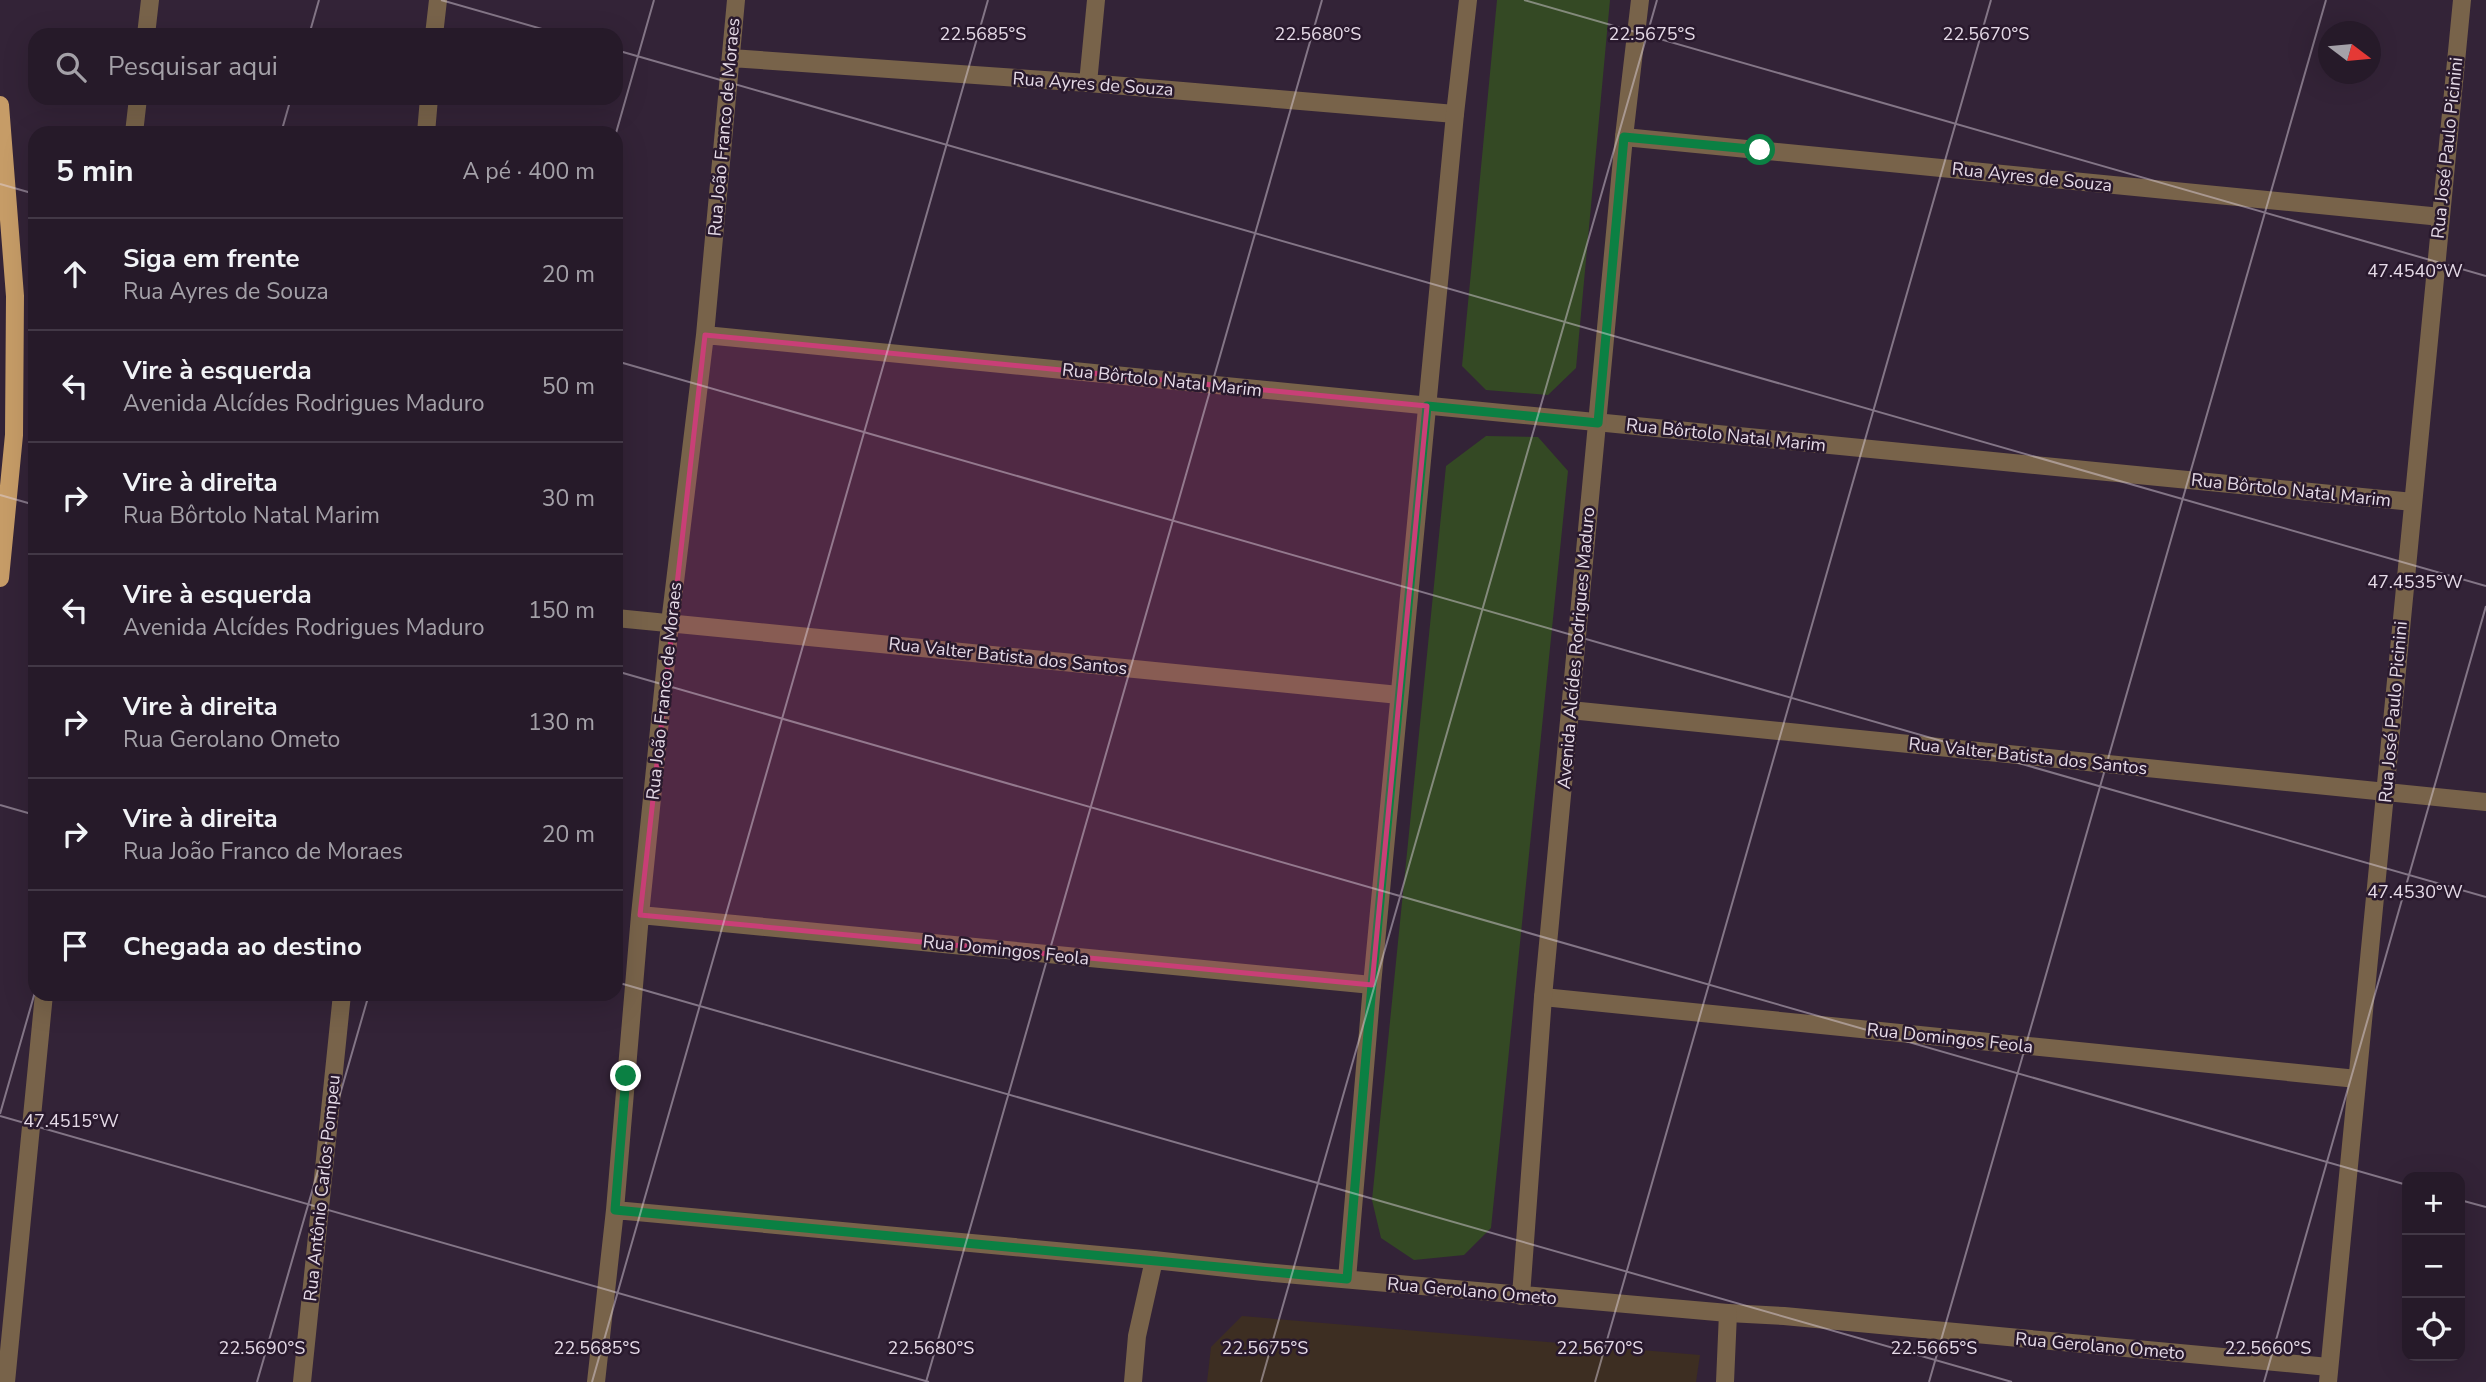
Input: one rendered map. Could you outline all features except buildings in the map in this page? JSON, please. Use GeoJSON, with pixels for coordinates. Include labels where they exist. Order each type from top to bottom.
{"type":"FeatureCollection","features":[{"type":"Feature","properties":{"kind":"main road"},"geometry":{"type":"LineString","coordinates":[[0,105],[15,296],[14,435],[0,578]]}},
{"type":"Feature","properties":{"kind":"main road"},"geometry":{"type":"LineString","coordinates":[[0,409],[14,435]]}},
{"type":"Feature","properties":{"kind":"street"},"geometry":{"type":"LineString","coordinates":[[147,28],[150,0]]}},
{"type":"Feature","properties":{"kind":"street"},"geometry":{"type":"LineString","coordinates":[[436,28],[438,0]]}},
{"type":"Feature","properties":{"kind":"street","name":"Rua João Franco de Moraes"},"geometry":{"type":"LineString","coordinates":[[596,1382],[615,1210],[640,915],[670,623],[705,335],[736,0]]}},
{"type":"Feature","properties":{"kind":"street"},"geometry":{"type":"LineString","coordinates":[[1088,83],[1096,0]]}},
{"type":"Feature","properties":{"kind":"street"},"geometry":{"type":"LineString","coordinates":[[1347,1279],[1399,695],[1468,0]]}},
{"type":"Feature","properties":{"kind":"street","name":"Avenida Alcídes Rodrigues Maduro"},"geometry":{"type":"LineString","coordinates":[[1521,1296],[1543,997],[1624,137],[1640,0]]}},
{"type":"Feature","properties":{"kind":"street","name":"Rua José Paulo Picinini"},"geometry":{"type":"LineString","coordinates":[[2329,1375],[2462,0]]}},
{"type":"Feature","properties":{"kind":"street","name":"Rua Ayres de Souza"},"geometry":{"type":"LineString","coordinates":[[731,58],[1088,83],[1455,114]]}},
{"type":"Feature","properties":{"kind":"street"},"geometry":{"type":"LineString","coordinates":[[135,126],[137,105]]}},
{"type":"Feature","properties":{"kind":"street"},"geometry":{"type":"LineString","coordinates":[[426,126],[428,105]]}},
{"type":"Feature","properties":{"kind":"street","name":"Rua Ayres de Souza"},"geometry":{"type":"LineString","coordinates":[[1624,137],[2441,217]]}},
{"type":"Feature","properties":{"kind":"street","name":"Rua Bôrtolo Natal Marim"},"geometry":{"type":"LineString","coordinates":[[705,335],[2413,502]]}},
{"type":"Feature","properties":{"kind":"street","name":"Rua Valter Batista dos Santos"},"geometry":{"type":"LineString","coordinates":[[623,619],[1399,695]]}},
{"type":"Feature","properties":{"kind":"street","name":"Rua Valter Batista dos Santos"},"geometry":{"type":"LineString","coordinates":[[1570,710],[2486,802]]}},
{"type":"Feature","properties":{"kind":"street","name":"Rua Domingos Feola"},"geometry":{"type":"LineString","coordinates":[[640,915],[1372,985]]}},
{"type":"Feature","properties":{"kind":"street","name":"Rua Domingos Feola"},"geometry":{"type":"LineString","coordinates":[[1543,997],[2357,1079]]}},
{"type":"Feature","properties":{"kind":"street"},"geometry":{"type":"LineString","coordinates":[[6,1382],[43,1001]]}},
{"type":"Feature","properties":{"kind":"street","name":"Rua Antônio Carlos Pompeu"},"geometry":{"type":"LineString","coordinates":[[302,1382],[341,1001]]}},
{"type":"Feature","properties":{"kind":"street","name":"Rua Gerolano Ometo"},"geometry":{"type":"LineString","coordinates":[[615,1210],[1521,1296],[1784,1316],[2329,1375]]}},
{"type":"Feature","properties":{"kind":"street"},"geometry":{"type":"LineString","coordinates":[[1133,1382],[1137,1336],[1154,1260]]}},
{"type":"Feature","properties":{"kind":"street"},"geometry":{"type":"LineString","coordinates":[[1725,1382],[1728,1313]]}},
{"type":"Feature","properties":{"kind":"highlighted area"},"geometry":{"type":"Polygon","coordinates":[[[705,335],[1427,406],[1372,985],[640,915],[705,335]]]}},
{"type":"Feature","properties":{"kind":"shaded area"},"geometry":{"type":"Polygon","coordinates":[[[1242,1316],[1700,1355],[1696,1382],[1207,1382],[1211,1347],[1242,1316]]]}},
{"type":"Feature","properties":{"kind":"green space"},"geometry":{"type":"Polygon","coordinates":[[[1497,0],[1610,0],[1576,368],[1548,395],[1486,390],[1462,366],[1497,0]]]}},
{"type":"Feature","properties":{"kind":"green space"},"geometry":{"type":"Polygon","coordinates":[[[1486,436],[1538,437],[1568,471],[1491,1228],[1464,1255],[1414,1260],[1381,1238],[1372,1200],[1446,466],[1486,436]]]}},
{"type":"Feature","properties":{"kind":"route"},"geometry":{"type":"LineString","coordinates":[[626,1076],[615,1210],[1347,1279],[1427,406],[1598,423],[1624,137],[1760,150]]}}]}
